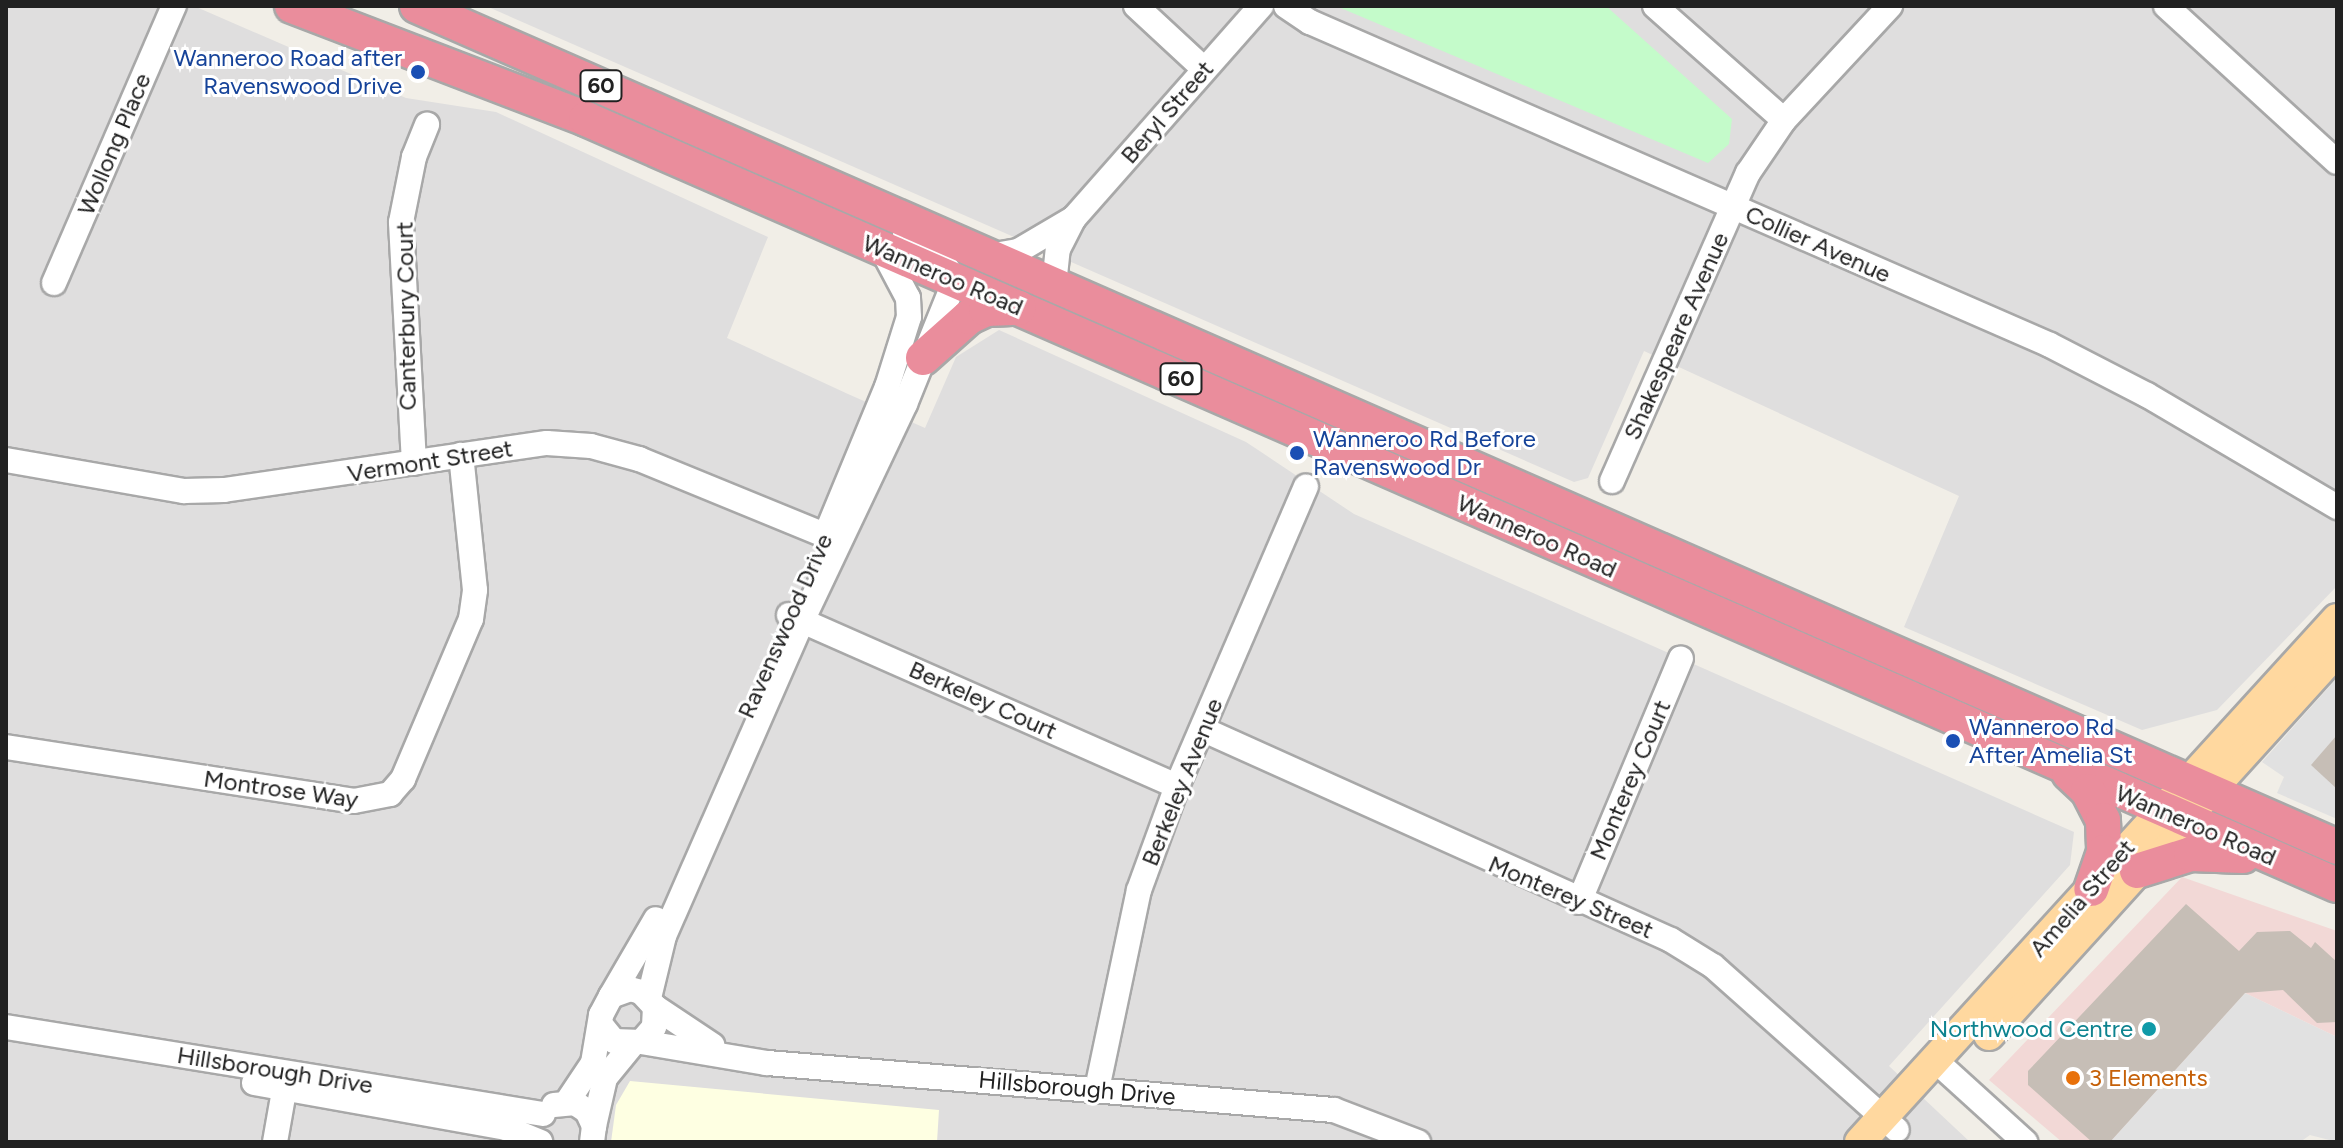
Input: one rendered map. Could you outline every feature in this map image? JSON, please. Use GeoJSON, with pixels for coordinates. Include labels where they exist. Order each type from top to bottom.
{"type":"FeatureCollection","features":[{"type":"Feature","properties":{"kind":"highway","name":"Wanneroo Road"},"geometry":{"type":"LineString","coordinates":[[292,6],[450,63],[881,248],[2337,885]]}},
{"type":"Feature","properties":{"kind":"highway","name":"Wanneroo Road"},"geometry":{"type":"LineString","coordinates":[[417,6],[2337,847]]}},
{"type":"Feature","properties":{"kind":"highway"},"geometry":{"type":"LineString","coordinates":[[923,358],[969,317],[986,309],[1020,308]]}},
{"type":"Feature","properties":{"kind":"highway"},"geometry":{"type":"LineString","coordinates":[[2063,767],[2088,791],[2103,820],[2104,852],[2091,889]]}},
{"type":"Feature","properties":{"kind":"highway"},"geometry":{"type":"LineString","coordinates":[[2137,871],[2202,852],[2272,858]]}},
{"type":"Feature","properties":{"kind":"main road","name":"Amelia Street"},"geometry":{"type":"LineString","coordinates":[[1945,1069],[2091,889],[2172,815],[2337,619]]}},
{"type":"Feature","properties":{"kind":"main road","name":"Amelia Street"},"geometry":{"type":"LineString","coordinates":[[2199,785],[2337,651]]}},
{"type":"Feature","properties":{"kind":"main road","name":"Amelia Street"},"geometry":{"type":"LineString","coordinates":[[1860,1142],[1889,1130],[2137,871],[2172,815]]}},
{"type":"Feature","properties":{"kind":"street","name":"Wollong Place"},"geometry":{"type":"LineString","coordinates":[[54,283],[174,6]]}},
{"type":"Feature","properties":{"kind":"street"},"geometry":{"type":"LineString","coordinates":[[1136,6],[1204,69]]}},
{"type":"Feature","properties":{"kind":"street","name":"Beryl Street"},"geometry":{"type":"LineString","coordinates":[[1054,285],[1058,249],[1074,218],[1261,6]]}},
{"type":"Feature","properties":{"kind":"street","name":"Collier Avenue"},"geometry":{"type":"LineString","coordinates":[[1286,6],[1310,22],[2050,345],[2147,395],[2337,507]]}},
{"type":"Feature","properties":{"kind":"street"},"geometry":{"type":"LineString","coordinates":[[1655,6],[1784,120]]}},
{"type":"Feature","properties":{"kind":"street","name":"Shakespeare Avenue"},"geometry":{"type":"LineString","coordinates":[[1612,481],[1748,173],[1784,120],[1890,6]]}},
{"type":"Feature","properties":{"kind":"street"},"geometry":{"type":"LineString","coordinates":[[2166,6],[2337,162]]}},
{"type":"Feature","properties":{"kind":"street","name":"Canterbury Court"},"geometry":{"type":"LineString","coordinates":[[414,463],[401,222],[414,157],[427,125]]}},
{"type":"Feature","properties":{"kind":"street"},"geometry":{"type":"LineString","coordinates":[[843,192],[932,250],[955,280]]}},
{"type":"Feature","properties":{"kind":"street","name":"Beryl Street"},"geometry":{"type":"LineString","coordinates":[[989,256],[1018,251],[1074,218]]}},
{"type":"Feature","properties":{"kind":"street","name":"Ravenswood Drive"},"geometry":{"type":"LineString","coordinates":[[832,538],[909,317],[906,294],[881,248]]}},
{"type":"Feature","properties":{"kind":"street","name":"Ravenswood Drive"},"geometry":{"type":"LineString","coordinates":[[611,996],[644,946],[832,538],[923,358],[955,280]]}},
{"type":"Feature","properties":{"kind":"street","name":"Vermont Street"},"geometry":{"type":"LineString","coordinates":[[6,460],[184,491],[261,487],[547,443],[591,446],[639,459],[832,538]]}},
{"type":"Feature","properties":{"kind":"street","name":"Montrose Way"},"geometry":{"type":"LineString","coordinates":[[6,747],[354,801],[390,794],[403,779],[471,619],[475,590],[461,455]]}},
{"type":"Feature","properties":{"kind":"street","name":"Berkeley Avenue"},"geometry":{"type":"LineString","coordinates":[[1097,1089],[1139,890],[1177,786],[1306,487]]}},
{"type":"Feature","properties":{"kind":"street","name":"Ravenswood Drive"},"geometry":{"type":"LineString","coordinates":[[652,1003],[664,936],[796,618]]}},
{"type":"Feature","properties":{"kind":"street","name":"Berkeley Court"},"geometry":{"type":"LineString","coordinates":[[796,618],[1177,786]]}},
{"type":"Feature","properties":{"kind":"street","name":"Monterey Court"},"geometry":{"type":"LineString","coordinates":[[1579,902],[1681,658]]}},
{"type":"Feature","properties":{"kind":"street","name":"Monterey Street"},"geometry":{"type":"LineString","coordinates":[[1202,729],[1579,902],[1671,940],[1713,966],[1889,1130]]}},
{"type":"Feature","properties":{"kind":"street"},"geometry":{"type":"LineString","coordinates":[[541,1142],[543,1114],[567,1102],[593,1063],[604,1004],[611,996],[630,989],[652,1003],[654,1027],[605,1078],[593,1134]]}},
{"type":"Feature","properties":{"kind":"street","name":"Hillsborough Drive"},"geometry":{"type":"LineString","coordinates":[[652,1003],[681,1029],[732,1055]]}},
{"type":"Feature","properties":{"kind":"street"},"geometry":{"type":"LineString","coordinates":[[602,1026],[614,1041],[636,1043]]}},
{"type":"Feature","properties":{"kind":"street","name":"Hillsborough Drive"},"geometry":{"type":"LineString","coordinates":[[6,1027],[286,1080],[506,1128],[541,1142]]}},
{"type":"Feature","properties":{"kind":"street","name":"Hillsborough Drive"},"geometry":{"type":"LineString","coordinates":[[636,1043],[732,1055],[767,1063],[1334,1110],[1418,1142]]}},
{"type":"Feature","properties":{"kind":"street","name":"Hillsborough Drive"},"geometry":{"type":"LineString","coordinates":[[6,1044],[543,1114]]}},
{"type":"Feature","properties":{"kind":"street"},"geometry":{"type":"LineString","coordinates":[[1945,1069],[2025,1142]]}},
{"type":"Feature","properties":{"kind":"street"},"geometry":{"type":"LineString","coordinates":[[275,1142],[286,1080]]}},
{"type":"Feature","properties":{"kind":"street"},"geometry":{"type":"LineString","coordinates":[[567,1102],[587,1111],[593,1134]]}},
{"type":"Feature","properties":{"kind":"shaded area"},"geometry":{"type":"Polygon","coordinates":[[[6,6],[194,6],[406,98],[496,112],[768,237],[727,338],[848,394],[925,428],[956,357],[999,330],[1246,442],[1354,514],[2074,832],[2070,865],[1889,1066],[1970,1142],[6,1142],[6,6]]]}},
{"type":"Feature","properties":{"kind":"shaded area"},"geometry":{"type":"Polygon","coordinates":[[[486,6],[2337,6],[2337,586],[2217,710],[2142,730],[1904,627],[1959,496],[1644,351],[1588,478],[1574,482],[486,6]]]}},
{"type":"Feature","properties":{"kind":"shaded area"},"geometry":{"type":"Polygon","coordinates":[[[2337,678],[2337,819],[2277,793],[2284,777],[2262,762],[2337,678]]]}},
{"type":"Feature","properties":{"kind":"shaded area","name":"Northwood Centre"},"geometry":{"type":"Polygon","coordinates":[[[2182,877],[2337,931],[2337,1037],[2245,993],[2110,1142],[2062,1142],[1989,1080],[2182,877]]]}},
{"type":"Feature","properties":{"kind":"shaded area"},"geometry":{"type":"Polygon","coordinates":[[[2245,993],[2337,1037],[2337,1142],[2310,1135],[2300,1142],[2110,1142],[2245,993]]]}},
{"type":"Feature","properties":{"kind":"shaded area"},"geometry":{"type":"Polygon","coordinates":[[[630,1081],[939,1110],[937,1142],[611,1142],[616,1105],[630,1081]]]}},
{"type":"Feature","properties":{"kind":"green space"},"geometry":{"type":"Polygon","coordinates":[[[1336,6],[1606,6],[1732,119],[1729,144],[1708,163],[1336,6]]]}},
{"type":"Feature","properties":{"kind":"building"},"geometry":{"type":"Polygon","coordinates":[[[2337,735],[2337,789],[2311,765],[2337,735]]]}},
{"type":"Feature","properties":{"kind":"building","name":"Northwood Centre"},"geometry":{"type":"Polygon","coordinates":[[[2186,904],[2239,951],[2257,932],[2290,931],[2311,948],[2315,942],[2337,962],[2337,1022],[2317,1023],[2283,990],[2245,993],[2110,1142],[2092,1142],[2028,1085],[2028,1071],[2186,904]]]}},
{"type":"Feature","properties":{"kind":"place","name":"Wanneroo Road after Ravenswood Drive"},"geometry":{"type":"Point","coordinates":[418,72]}},
{"type":"Feature","properties":{"kind":"place","name":"Wanneroo Rd Before Ravenswood Dr"},"geometry":{"type":"Point","coordinates":[1297,453]}},
{"type":"Feature","properties":{"kind":"place","name":"Wanneroo Rd After Amelia St"},"geometry":{"type":"Point","coordinates":[1953,741]}},
{"type":"Feature","properties":{"kind":"place","name":"Northwood Centre"},"geometry":{"type":"Point","coordinates":[2149,1029]}},
{"type":"Feature","properties":{"kind":"place","name":"3 Elements"},"geometry":{"type":"Point","coordinates":[2073,1078]}}]}
